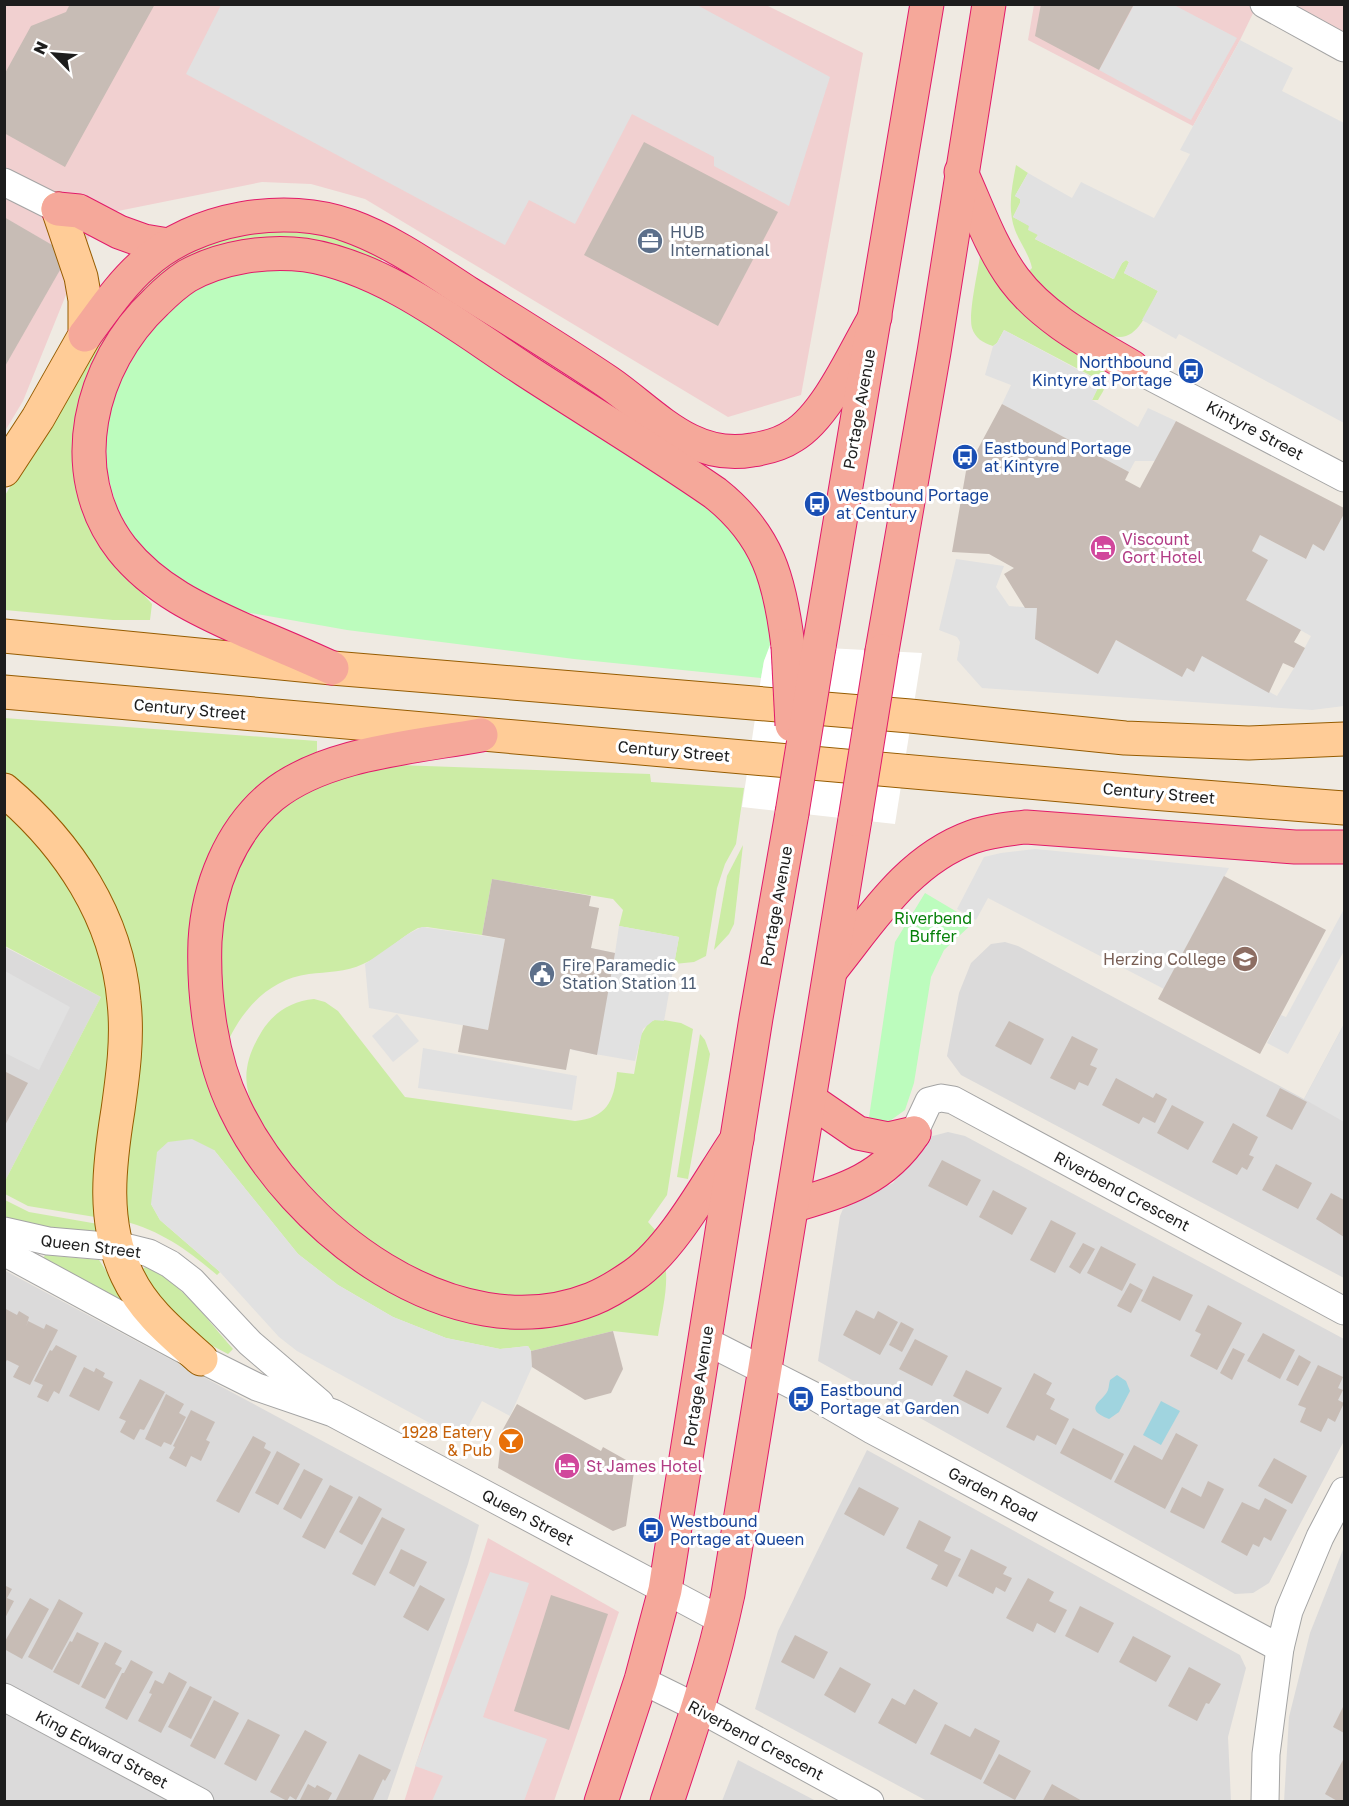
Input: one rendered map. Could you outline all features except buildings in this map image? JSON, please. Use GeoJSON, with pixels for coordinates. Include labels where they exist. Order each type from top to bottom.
{"type":"FeatureCollection","features":[{"type":"Feature","properties":{"kind":"highway","name":"Portage Avenue"},"geometry":{"type":"LineString","coordinates":[[601,1802],[641,1680],[664,1590],[794,798],[803,646],[875,317],[927,4]]}},
{"type":"Feature","properties":{"kind":"highway"},"geometry":{"type":"LineString","coordinates":[[666,1802],[698,1708],[723,1621],[882,651],[934,352],[989,4]]}},
{"type":"Feature","properties":{"kind":"highway"},"geometry":{"type":"LineString","coordinates":[[962,172],[1000,256],[1020,287],[1056,319],[1132,366]]}},
{"type":"Feature","properties":{"kind":"highway"},"geometry":{"type":"LineString","coordinates":[[58,209],[80,211],[118,232],[144,241],[168,245]]}},
{"type":"Feature","properties":{"kind":"highway"},"geometry":{"type":"LineString","coordinates":[[86,335],[127,281],[168,245],[209,228],[254,217],[277,215],[303,217],[347,225],[391,245],[537,336],[611,384],[678,435],[697,445],[729,452],[748,451],[778,443],[794,436],[806,426],[826,403],[875,317]]}},
{"type":"Feature","properties":{"kind":"highway"},"geometry":{"type":"LineString","coordinates":[[332,668],[198,610],[151,579],[120,546],[100,508],[94,487],[89,460],[92,410],[101,381],[127,333],[166,292],[187,277],[232,259],[278,253],[303,255],[331,260],[382,279],[462,328],[715,493],[748,525],[761,543],[784,609],[803,646]]}},
{"type":"Feature","properties":{"kind":"highway"},"geometry":{"type":"LineString","coordinates":[[481,735],[370,755],[322,768],[299,778],[273,796],[251,817],[233,843],[220,870],[210,901],[204,966],[210,1022],[217,1054],[227,1090],[250,1136],[268,1164],[300,1200],[345,1243],[374,1264],[399,1279],[451,1300],[480,1308],[511,1312],[542,1312],[592,1299],[637,1273],[655,1257],[673,1235],[737,1139]]}},
{"type":"Feature","properties":{"kind":"highway"},"geometry":{"type":"LineString","coordinates":[[830,972],[903,881],[925,861],[946,848],[973,837],[1000,830],[1036,828],[1295,847],[1344,847]]}},
{"type":"Feature","properties":{"kind":"highway"},"geometry":{"type":"LineString","coordinates":[[810,1100],[858,1133],[888,1139],[914,1133]]}},
{"type":"Feature","properties":{"kind":"highway"},"geometry":{"type":"LineString","coordinates":[[792,1206],[860,1183],[890,1163],[914,1133]]}},
{"type":"Feature","properties":{"kind":"main road"},"geometry":{"type":"LineString","coordinates":[[4,470],[38,418],[86,335],[85,300],[81,277],[58,209]]}},
{"type":"Feature","properties":{"kind":"main road"},"geometry":{"type":"LineString","coordinates":[[4,636],[332,668],[910,716],[1125,738],[1249,743],[1344,739]]}},
{"type":"Feature","properties":{"kind":"main road","name":"Century Street"},"geometry":{"type":"LineString","coordinates":[[4,692],[1344,808]]}},
{"type":"Feature","properties":{"kind":"main road"},"geometry":{"type":"LineString","coordinates":[[4,790],[54,838],[78,872],[102,916],[116,957],[126,1023],[124,1064],[109,1166],[109,1204],[116,1246],[126,1275],[149,1309],[160,1323],[201,1359]]}},
{"type":"Feature","properties":{"kind":"street"},"geometry":{"type":"LineString","coordinates":[[1264,4],[1344,48]]}},
{"type":"Feature","properties":{"kind":"street"},"geometry":{"type":"LineString","coordinates":[[4,182],[58,209]]}},
{"type":"Feature","properties":{"kind":"street","name":"Kintyre Street"},"geometry":{"type":"LineString","coordinates":[[1132,366],[1344,478]]}},
{"type":"Feature","properties":{"kind":"street","name":"Riverbend Crescent"},"geometry":{"type":"LineString","coordinates":[[914,1133],[928,1101],[941,1098],[953,1100],[1344,1311]]}},
{"type":"Feature","properties":{"kind":"street","name":"Queen Street"},"geometry":{"type":"LineString","coordinates":[[4,1231],[48,1241],[116,1246],[149,1253],[179,1270],[192,1281],[250,1343],[333,1413]]}},
{"type":"Feature","properties":{"kind":"street","name":"Queen Street"},"geometry":{"type":"LineString","coordinates":[[4,1252],[257,1387],[333,1413],[723,1621]]}},
{"type":"Feature","properties":{"kind":"street","name":"Garden Road"},"geometry":{"type":"LineString","coordinates":[[706,1341],[814,1396],[883,1436],[1280,1648]]}},
{"type":"Feature","properties":{"kind":"street"},"geometry":{"type":"LineString","coordinates":[[1265,1802],[1266,1754],[1280,1648],[1289,1611],[1320,1538],[1344,1491]]}},
{"type":"Feature","properties":{"kind":"street","name":"Riverbend Crescent"},"geometry":{"type":"LineString","coordinates":[[641,1680],[698,1708],[870,1802]]}},
{"type":"Feature","properties":{"kind":"street","name":"King Edward Street"},"geometry":{"type":"LineString","coordinates":[[4,1696],[200,1802]]}},
{"type":"Feature","properties":{"kind":"shaded area"},"geometry":{"type":"Polygon","coordinates":[[[5,5],[766,5],[863,53],[801,395],[728,417],[365,199],[311,184],[262,182],[118,211],[102,206],[23,401],[5,431],[5,5]]]}},
{"type":"Feature","properties":{"kind":"shaded area"},"geometry":{"type":"Polygon","coordinates":[[[221,5],[697,5],[830,77],[789,206],[714,166],[714,157],[632,114],[575,224],[529,200],[505,245],[186,74],[221,5]]]}},
{"type":"Feature","properties":{"kind":"shaded area"},"geometry":{"type":"Polygon","coordinates":[[[1034,5],[1257,5],[1193,126],[1028,40],[1034,5]]]}},
{"type":"Feature","properties":{"kind":"shaded area"},"geometry":{"type":"Polygon","coordinates":[[[1134,5],[1174,5],[1237,38],[1191,120],[1099,70],[1134,5]]]}},
{"type":"Feature","properties":{"kind":"shaded area"},"geometry":{"type":"Polygon","coordinates":[[[1264,5],[1344,5],[1344,48],[1264,5]]]}},
{"type":"Feature","properties":{"kind":"shaded area"},"geometry":{"type":"Polygon","coordinates":[[[1240,40],[1293,68],[1282,91],[1344,123],[1344,423],[1179,334],[1176,339],[1142,320],[1158,291],[1124,273],[1129,262],[1126,260],[1114,279],[1035,239],[1038,235],[1028,230],[1029,226],[1013,217],[1020,203],[1020,199],[1015,196],[1028,173],[1072,198],[1081,182],[1154,218],[1190,154],[1180,150],[1240,40]]]}},
{"type":"Feature","properties":{"kind":"shaded area"},"geometry":{"type":"Polygon","coordinates":[[[1004,330],[1101,382],[1092,400],[1138,427],[1148,408],[1176,421],[1155,461],[1135,461],[1129,472],[1002,404],[1011,385],[985,375],[993,346],[1004,330]]]}},
{"type":"Feature","properties":{"kind":"shaded area"},"geometry":{"type":"Polygon","coordinates":[[[1344,514],[1344,706],[1312,710],[982,688],[957,660],[960,642],[957,637],[939,630],[956,559],[1004,566],[996,587],[1009,606],[1037,608],[1036,639],[1097,673],[1116,640],[1182,676],[1187,668],[1194,672],[1202,656],[1277,696],[1311,636],[1246,600],[1267,560],[1252,551],[1260,535],[1306,559],[1313,544],[1324,550],[1344,514]]]}},
{"type":"Feature","properties":{"kind":"shaded area"},"geometry":{"type":"Polygon","coordinates":[[[1035,849],[1229,868],[1164,989],[988,898],[976,920],[957,909],[984,857],[1035,849]]]}},
{"type":"Feature","properties":{"kind":"shaded area"},"geometry":{"type":"Polygon","coordinates":[[[1344,909],[1344,951],[1288,1054],[1267,1043],[1281,1015],[1286,1017],[1344,909]]]}},
{"type":"Feature","properties":{"kind":"shaded area"},"geometry":{"type":"Polygon","coordinates":[[[619,926],[679,937],[664,1021],[654,1020],[643,1029],[635,1061],[572,1050],[591,948],[615,953],[619,926]]]}},
{"type":"Feature","properties":{"kind":"shaded area"},"geometry":{"type":"Polygon","coordinates":[[[422,927],[505,939],[488,1030],[369,1008],[365,964],[422,927]]]}},
{"type":"Feature","properties":{"kind":"shaded area"},"geometry":{"type":"Polygon","coordinates":[[[1005,942],[1018,946],[1304,1099],[1344,1024],[1344,1278],[961,1075],[947,1056],[959,993],[971,963],[991,944],[1005,942]]]}},
{"type":"Feature","properties":{"kind":"shaded area"},"geometry":{"type":"Polygon","coordinates":[[[5,947],[101,997],[5,1181],[5,947]]]}},
{"type":"Feature","properties":{"kind":"shaded area"},"geometry":{"type":"Polygon","coordinates":[[[5,971],[70,1007],[39,1070],[5,1053],[5,971]]]}},
{"type":"Feature","properties":{"kind":"shaded area"},"geometry":{"type":"Polygon","coordinates":[[[397,1014],[419,1041],[393,1062],[372,1036],[397,1014]]]}},
{"type":"Feature","properties":{"kind":"shaded area"},"geometry":{"type":"Polygon","coordinates":[[[1344,1024],[1344,1122],[1304,1099],[1344,1024]]]}},
{"type":"Feature","properties":{"kind":"shaded area"},"geometry":{"type":"Polygon","coordinates":[[[423,1048],[577,1076],[572,1110],[418,1088],[423,1048]]]}},
{"type":"Feature","properties":{"kind":"shaded area"},"geometry":{"type":"Polygon","coordinates":[[[948,1132],[965,1136],[1344,1339],[1344,1441],[1269,1583],[1253,1593],[1235,1594],[818,1361],[840,1216],[843,1209],[893,1183],[917,1154],[925,1138],[948,1132]]]}},
{"type":"Feature","properties":{"kind":"shaded area"},"geometry":{"type":"Polygon","coordinates":[[[192,1139],[214,1150],[298,1254],[338,1285],[393,1317],[446,1338],[500,1349],[528,1346],[531,1351],[532,1367],[510,1416],[482,1401],[461,1440],[297,1351],[279,1337],[220,1272],[160,1220],[151,1204],[157,1152],[168,1142],[192,1139]]]}},
{"type":"Feature","properties":{"kind":"shaded area"},"geometry":{"type":"Polygon","coordinates":[[[4,1270],[479,1525],[468,1564],[387,1801],[5,1801],[4,1270]]]}},
{"type":"Feature","properties":{"kind":"shaded area"},"geometry":{"type":"Polygon","coordinates":[[[867,1450],[1240,1655],[1246,1668],[1228,1737],[1231,1801],[927,1801],[755,1709],[778,1631],[867,1450]]]}},
{"type":"Feature","properties":{"kind":"shaded area"},"geometry":{"type":"Polygon","coordinates":[[[488,1538],[619,1612],[554,1801],[404,1802],[488,1538]]]}},
{"type":"Feature","properties":{"kind":"shaded area"},"geometry":{"type":"Polygon","coordinates":[[[1344,1547],[1344,1801],[1284,1802],[1289,1717],[1310,1633],[1344,1547]]]}},
{"type":"Feature","properties":{"kind":"shaded area"},"geometry":{"type":"Polygon","coordinates":[[[490,1572],[529,1583],[483,1717],[547,1739],[524,1801],[432,1801],[443,1776],[415,1766],[490,1572]]]}},
{"type":"Feature","properties":{"kind":"shaded area"},"geometry":{"type":"Polygon","coordinates":[[[738,1760],[816,1801],[722,1801],[738,1760]]]}},
{"type":"Feature","properties":{"kind":"green space"},"geometry":{"type":"Polygon","coordinates":[[[1016,165],[1028,173],[1015,196],[1020,199],[1020,203],[1013,217],[1030,226],[1038,235],[1035,239],[1113,279],[1126,260],[1129,262],[1124,273],[1158,291],[1137,329],[1132,333],[1115,337],[1088,325],[1073,315],[1026,274],[1032,268],[1015,230],[1011,214],[1016,165]]]}},
{"type":"Feature","properties":{"kind":"green space"},"geometry":{"type":"Polygon","coordinates":[[[266,229],[316,231],[384,255],[381,262],[85,392],[135,585],[152,604],[150,620],[113,620],[5,610],[4,497],[101,336],[145,282],[175,260],[219,239],[266,229]]]}},
{"type":"Feature","properties":{"kind":"green space"},"geometry":{"type":"Polygon","coordinates":[[[980,256],[1103,369],[1105,388],[1098,400],[1092,400],[1101,381],[1004,330],[993,346],[977,337],[972,328],[971,313],[980,256]]]}},
{"type":"Feature","properties":{"kind":"green space"},"geometry":{"type":"Polygon","coordinates":[[[261,267],[322,270],[392,302],[702,497],[756,558],[774,638],[764,661],[761,678],[574,659],[347,630],[228,609],[170,573],[144,551],[119,515],[107,473],[105,432],[110,398],[145,331],[197,287],[229,274],[261,267]]]}},
{"type":"Feature","properties":{"kind":"green space"},"geometry":{"type":"Polygon","coordinates":[[[4,718],[317,741],[317,757],[193,912],[259,1173],[471,1318],[665,1263],[666,1290],[658,1336],[613,1331],[531,1351],[528,1346],[500,1349],[446,1338],[393,1317],[338,1285],[298,1254],[214,1150],[151,1204],[160,1220],[220,1272],[217,1275],[174,1242],[124,1221],[134,978],[5,775],[4,718]]]}},
{"type":"Feature","properties":{"kind":"green space"},"geometry":{"type":"Polygon","coordinates":[[[398,765],[650,774],[651,782],[744,788],[736,844],[725,864],[717,888],[706,956],[694,962],[674,964],[679,937],[619,926],[623,910],[613,899],[492,879],[482,935],[427,927],[418,928],[370,961],[357,967],[295,977],[271,988],[251,1005],[229,1039],[220,1007],[219,915],[254,833],[311,785],[398,765]]]}},
{"type":"Feature","properties":{"kind":"green space"},"geometry":{"type":"Polygon","coordinates":[[[4,806],[36,834],[97,933],[114,1005],[95,1217],[28,1206],[5,1194],[5,1181],[101,997],[5,946],[4,806]]]}},
{"type":"Feature","properties":{"kind":"green space"},"geometry":{"type":"Polygon","coordinates":[[[743,845],[734,924],[729,934],[714,950],[727,876],[743,845]]]}},
{"type":"Feature","properties":{"kind":"green space","name":"Riverbend Buffer"},"geometry":{"type":"Polygon","coordinates":[[[925,893],[974,922],[944,950],[931,977],[914,1083],[905,1110],[887,1123],[868,1124],[895,942],[925,893]]]}},
{"type":"Feature","properties":{"kind":"green space"},"geometry":{"type":"Polygon","coordinates":[[[314,999],[325,1002],[338,1011],[405,1097],[575,1121],[594,1116],[606,1107],[614,1092],[617,1072],[634,1074],[641,1035],[649,1022],[658,1019],[681,1023],[693,1029],[667,1195],[648,1222],[657,1232],[626,1261],[589,1283],[548,1295],[526,1298],[493,1296],[458,1287],[413,1270],[396,1260],[335,1218],[322,1206],[275,1148],[254,1112],[246,1079],[252,1050],[262,1031],[272,1018],[284,1009],[298,1002],[314,999]]]}},
{"type":"Feature","properties":{"kind":"green space"},"geometry":{"type":"Polygon","coordinates":[[[700,1034],[710,1054],[688,1179],[677,1177],[700,1034]]]}},
{"type":"Feature","properties":{"kind":"green space"},"geometry":{"type":"Polygon","coordinates":[[[5,1200],[29,1212],[98,1224],[97,1231],[27,1224],[5,1216],[5,1200]]]}},
{"type":"Feature","properties":{"kind":"green space"},"geometry":{"type":"Polygon","coordinates":[[[45,1255],[99,1260],[130,1308],[43,1259],[45,1255]]]}},
{"type":"Feature","properties":{"kind":"green space"},"geometry":{"type":"Polygon","coordinates":[[[146,1266],[183,1292],[233,1349],[228,1354],[207,1343],[165,1307],[141,1271],[146,1266]]]}},
{"type":"Feature","properties":{"kind":"water"},"geometry":{"type":"Polygon","coordinates":[[[1117,1375],[1126,1381],[1130,1391],[1119,1412],[1109,1419],[1095,1408],[1106,1394],[1110,1380],[1117,1375]]]}},
{"type":"Feature","properties":{"kind":"water"},"geometry":{"type":"Polygon","coordinates":[[[1161,1401],[1180,1411],[1161,1445],[1143,1435],[1161,1401]]]}},
{"type":"Feature","properties":{"kind":"pier"},"geometry":{"type":"Polygon","coordinates":[[[770,645],[922,653],[895,824],[742,807],[761,678],[770,645]]]}},
{"type":"Feature","properties":{"kind":"place","name":"HUB International"},"geometry":{"type":"Point","coordinates":[650,241]}},
{"type":"Feature","properties":{"kind":"place","name":"Northbound Kintyre at Portage"},"geometry":{"type":"Point","coordinates":[1191,371]}},
{"type":"Feature","properties":{"kind":"place","name":"Eastbound Portage at Kintyre"},"geometry":{"type":"Point","coordinates":[965,457]}},
{"type":"Feature","properties":{"kind":"place","name":"Westbound Portage at Century"},"geometry":{"type":"Point","coordinates":[817,504]}},
{"type":"Feature","properties":{"kind":"place","name":"Viscount Gort Hotel"},"geometry":{"type":"Point","coordinates":[1103,548]}},
{"type":"Feature","properties":{"kind":"place","name":"Herzing College"},"geometry":{"type":"Point","coordinates":[1245,959]}},
{"type":"Feature","properties":{"kind":"place","name":"Fire Paramedic Station Station 11"},"geometry":{"type":"Point","coordinates":[542,974]}},
{"type":"Feature","properties":{"kind":"place","name":"Eastbound Portage at Garden"},"geometry":{"type":"Point","coordinates":[801,1399]}},
{"type":"Feature","properties":{"kind":"place","name":"1928 Eatery & Pub"},"geometry":{"type":"Point","coordinates":[511,1441]}},
{"type":"Feature","properties":{"kind":"place","name":"St James Hotel"},"geometry":{"type":"Point","coordinates":[567,1466]}},
{"type":"Feature","properties":{"kind":"place","name":"Westbound Portage at Queen"},"geometry":{"type":"Point","coordinates":[651,1530]}}]}
